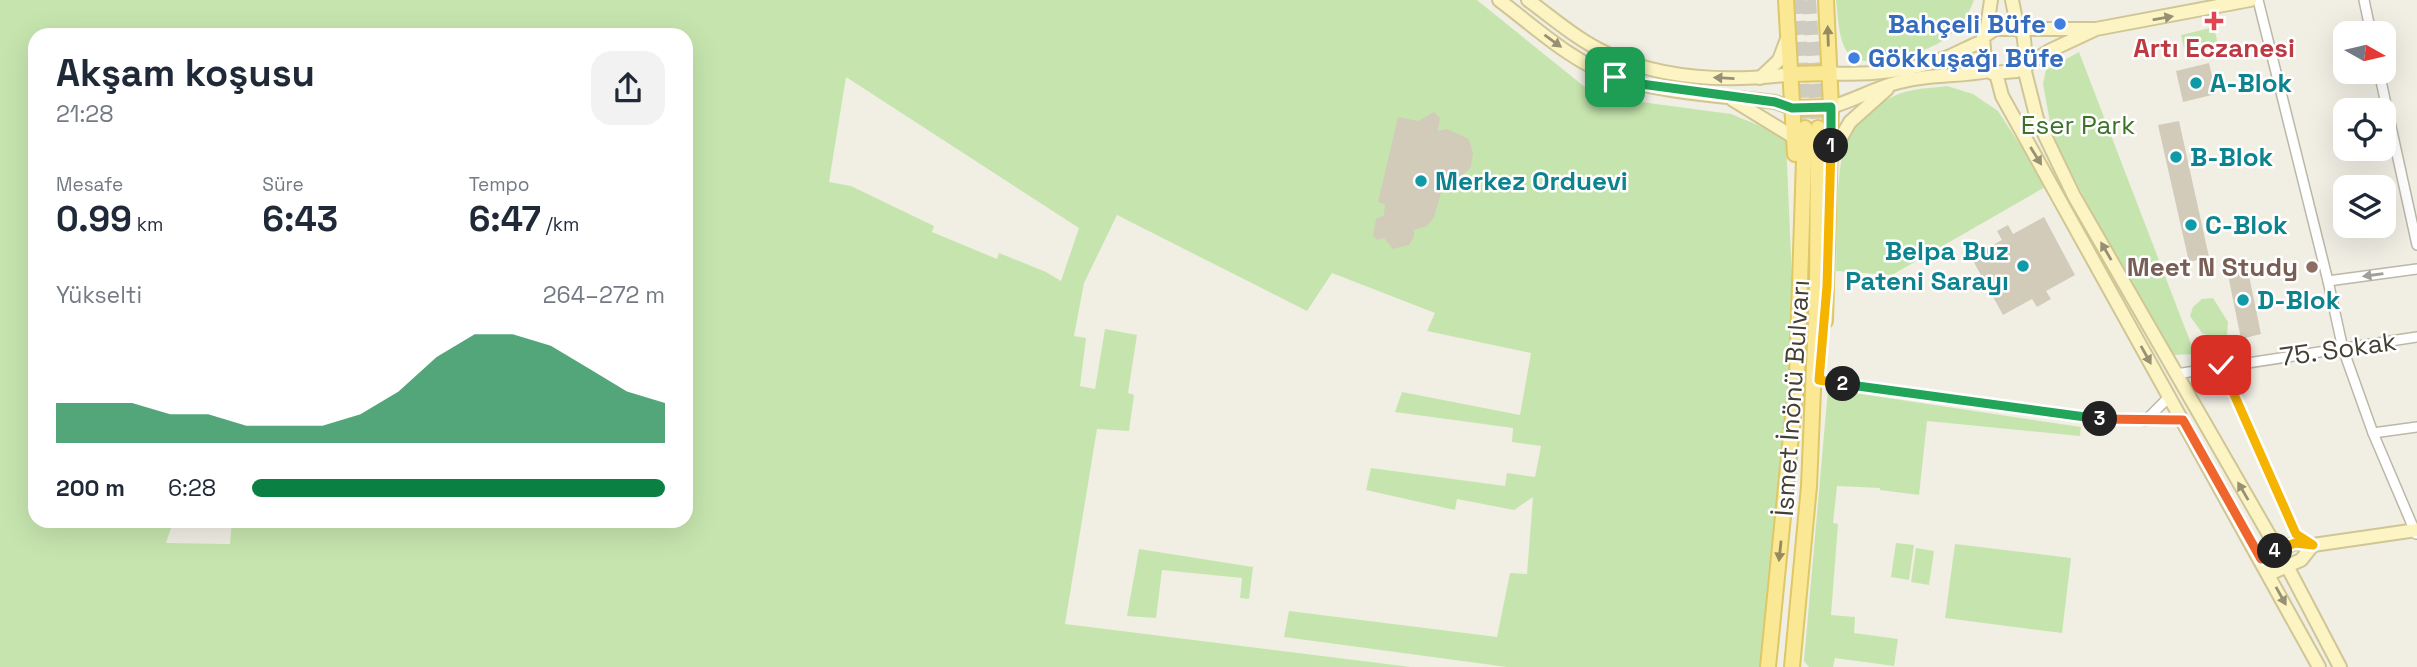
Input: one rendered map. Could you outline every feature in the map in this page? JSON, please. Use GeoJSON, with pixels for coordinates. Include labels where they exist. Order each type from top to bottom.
{"type":"FeatureCollection","features":[{"type":"Feature","properties":{"kind":"main road"},"geometry":{"type":"LineString","coordinates":[[1499,0],[1570,53],[1615,77],[1641,84],[1775,102],[1792,108],[1831,107],[1892,84],[1939,75],[1969,75],[2026,67],[2049,51],[2096,29]]}},
{"type":"Feature","properties":{"kind":"main road"},"geometry":{"type":"LineString","coordinates":[[1528,0],[1587,43],[1630,63],[1687,75],[1760,78],[1791,74],[1855,74],[1901,68],[1946,58],[1996,29],[2096,29],[2250,0]]}},
{"type":"Feature","properties":{"kind":"main road"},"geometry":{"type":"LineString","coordinates":[[1786,0],[1792,108],[1806,131]]}},
{"type":"Feature","properties":{"kind":"main road"},"geometry":{"type":"LineString","coordinates":[[1809,486],[1827,286],[1831,107],[1826,0]]}},
{"type":"Feature","properties":{"kind":"main road"},"geometry":{"type":"LineString","coordinates":[[1991,0],[1984,38],[2002,96],[2319,667]]}},
{"type":"Feature","properties":{"kind":"main road"},"geometry":{"type":"LineString","coordinates":[[2012,0],[2037,119],[2046,142],[2287,566],[2340,667]]}},
{"type":"Feature","properties":{"kind":"main road"},"geometry":{"type":"LineString","coordinates":[[1760,78],[1779,60],[1788,36]]}},
{"type":"Feature","properties":{"kind":"main road"},"geometry":{"type":"LineString","coordinates":[[1831,155],[1850,122],[1892,84]]}},
{"type":"Feature","properties":{"kind":"main road"},"geometry":{"type":"LineString","coordinates":[[1727,96],[1769,120],[1806,131]]}},
{"type":"Feature","properties":{"kind":"main road","name":"İsmet İnönü Bulvarı"},"geometry":{"type":"LineString","coordinates":[[1768,667],[1787,486],[1801,288],[1806,131]]}},
{"type":"Feature","properties":{"kind":"main road","name":"İsmet İnönü Bulvarı"},"geometry":{"type":"LineString","coordinates":[[1791,667],[1809,486],[1817,293],[1806,131]]}},
{"type":"Feature","properties":{"kind":"main road"},"geometry":{"type":"LineString","coordinates":[[2261,559],[2295,543],[2313,545],[2416,532]]}},
{"type":"Feature","properties":{"kind":"main road"},"geometry":{"type":"LineString","coordinates":[[2269,574],[2301,560],[2313,545]]}},
{"type":"Feature","properties":{"kind":"street"},"geometry":{"type":"LineString","coordinates":[[2258,0],[2343,349],[2373,433],[2416,532]]}},
{"type":"Feature","properties":{"kind":"street"},"geometry":{"type":"LineString","coordinates":[[2364,0],[2368,21]]}},
{"type":"Feature","properties":{"kind":"street"},"geometry":{"type":"LineString","coordinates":[[2382,84],[2417,245]]}},
{"type":"Feature","properties":{"kind":"street"},"geometry":{"type":"LineString","coordinates":[[2328,281],[2417,269]]}},
{"type":"Feature","properties":{"kind":"street","name":"75. Sokak"},"geometry":{"type":"LineString","coordinates":[[2176,374],[2417,337]]}},
{"type":"Feature","properties":{"kind":"street"},"geometry":{"type":"LineString","coordinates":[[2221,365],[2296,534],[2313,545]]}},
{"type":"Feature","properties":{"kind":"street"},"geometry":{"type":"LineString","coordinates":[[1819,380],[2084,418],[2183,420]]}},
{"type":"Feature","properties":{"kind":"street"},"geometry":{"type":"LineString","coordinates":[[2145,421],[2170,396]]}},
{"type":"Feature","properties":{"kind":"street"},"geometry":{"type":"LineString","coordinates":[[2373,433],[2417,427]]}},
{"type":"Feature","properties":{"kind":"green space"},"geometry":{"type":"Polygon","coordinates":[[[0,0],[1477,0],[1596,96],[1731,114],[1786,140],[1794,326],[1768,667],[1507,667],[1284,637],[1289,611],[1497,637],[1510,573],[1527,574],[1533,497],[1514,510],[1457,499],[1455,510],[1366,490],[1371,468],[1505,486],[1507,473],[1535,477],[1541,446],[1512,442],[1513,428],[1395,412],[1402,392],[1520,415],[1531,353],[1427,331],[1435,313],[1332,273],[1307,311],[1117,215],[1084,283],[1074,336],[1086,338],[1080,386],[1095,389],[1105,329],[1137,335],[1128,393],[1134,395],[1129,431],[1097,429],[1065,624],[1411,667],[0,667],[0,0]],[[846,77],[829,182],[851,186],[934,226],[932,232],[997,259],[999,253],[1061,281],[1079,228],[846,77]]]}},
{"type":"Feature","properties":{"kind":"green space"},"geometry":{"type":"Polygon","coordinates":[[[1836,0],[1974,0],[1959,26],[1937,44],[1896,58],[1867,61],[1856,59],[1845,48],[1836,0]]]}},
{"type":"Feature","properties":{"kind":"green space"},"geometry":{"type":"Polygon","coordinates":[[[2214,27],[2218,45],[2185,52],[2181,35],[2214,27]]]}},
{"type":"Feature","properties":{"kind":"green space","name":"Eser Park"},"geometry":{"type":"Polygon","coordinates":[[[2079,52],[2195,354],[2174,355],[2098,226],[2052,133],[2043,84],[2046,70],[2079,52]]]}},
{"type":"Feature","properties":{"kind":"green space"},"geometry":{"type":"Polygon","coordinates":[[[1947,86],[1973,94],[1998,111],[2047,186],[1892,275],[1836,271],[1839,176],[1846,140],[1852,128],[1868,111],[1898,94],[1947,86]]]}},
{"type":"Feature","properties":{"kind":"green space"},"geometry":{"type":"Polygon","coordinates":[[[2213,298],[2228,322],[2227,336],[2217,339],[2202,333],[2190,316],[2193,307],[2202,299],[2213,298]]]}},
{"type":"Feature","properties":{"kind":"green space"},"geometry":{"type":"Polygon","coordinates":[[[1828,389],[2081,427],[2080,436],[1927,421],[1919,495],[1880,488],[1837,486],[1833,523],[1838,524],[1831,615],[1855,617],[1854,633],[1898,639],[1894,666],[1835,658],[1833,667],[1809,667],[1804,661],[1828,389]]]}},
{"type":"Feature","properties":{"kind":"green space"},"geometry":{"type":"Polygon","coordinates":[[[1896,543],[1914,545],[1909,580],[1891,577],[1896,543]]]}},
{"type":"Feature","properties":{"kind":"green space"},"geometry":{"type":"Polygon","coordinates":[[[1955,544],[2071,558],[2062,633],[1945,618],[1955,544]]]}},
{"type":"Feature","properties":{"kind":"green space"},"geometry":{"type":"Polygon","coordinates":[[[1916,548],[1934,551],[1929,585],[1911,582],[1916,548]]]}},
{"type":"Feature","properties":{"kind":"green space"},"geometry":{"type":"Polygon","coordinates":[[[1139,549],[1253,567],[1249,599],[1240,598],[1242,578],[1162,570],[1156,618],[1127,616],[1139,549]]]}},
{"type":"Feature","properties":{"kind":"building","name":"A-Blok"},"geometry":{"type":"Polygon","coordinates":[[[2209,63],[2216,94],[2183,102],[2176,71],[2209,63]]]}},
{"type":"Feature","properties":{"kind":"building","name":"Merkez Orduevi"},"geometry":{"type":"Polygon","coordinates":[[[1434,112],[1440,118],[1438,131],[1447,129],[1469,139],[1473,153],[1471,167],[1454,184],[1443,186],[1434,217],[1427,226],[1414,230],[1414,237],[1409,245],[1393,249],[1384,238],[1377,240],[1373,236],[1376,219],[1384,215],[1385,204],[1378,202],[1398,117],[1418,121],[1434,112]]]}},
{"type":"Feature","properties":{"kind":"building"},"geometry":{"type":"Polygon","coordinates":[[[2179,121],[2209,257],[2189,262],[2158,125],[2179,121]]]}},
{"type":"Feature","properties":{"kind":"building","name":"Belpa Buz Pateni Sarayı"},"geometry":{"type":"Polygon","coordinates":[[[2044,217],[2075,275],[2046,291],[2051,299],[2037,307],[2032,299],[2003,315],[1971,257],[2002,240],[1997,231],[2008,225],[2013,234],[2044,217]]]}},
{"type":"Feature","properties":{"kind":"building","name":"D-Blok"},"geometry":{"type":"Polygon","coordinates":[[[2246,261],[2261,334],[2241,339],[2226,265],[2246,261]]]}},
{"type":"Feature","properties":{"kind":"tunnel"},"geometry":{"type":"LineString","coordinates":[[1797,0],[1805,128]]}},
{"type":"Feature","properties":{"kind":"tunnel"},"geometry":{"type":"LineString","coordinates":[[1809,0],[1818,128]]}},
{"type":"Feature","properties":{"kind":"place","name":"Artı Eczanesi"},"geometry":{"type":"Point","coordinates":[2214,21]}},
{"type":"Feature","properties":{"kind":"place","name":"Bahçeli Büfe"},"geometry":{"type":"Point","coordinates":[2060,24]}},
{"type":"Feature","properties":{"kind":"place","name":"Gökkuşağı Büfe"},"geometry":{"type":"Point","coordinates":[1854,58]}},
{"type":"Feature","properties":{"kind":"place","name":"A-Blok"},"geometry":{"type":"Point","coordinates":[2196,83]}},
{"type":"Feature","properties":{"kind":"place","name":"B-Blok"},"geometry":{"type":"Point","coordinates":[2176,157]}},
{"type":"Feature","properties":{"kind":"place","name":"Merkez Orduevi"},"geometry":{"type":"Point","coordinates":[1421,181]}},
{"type":"Feature","properties":{"kind":"place","name":"C-Blok"},"geometry":{"type":"Point","coordinates":[2191,225]}},
{"type":"Feature","properties":{"kind":"place","name":"Belpa Buz Pateni Sarayı"},"geometry":{"type":"Point","coordinates":[2023,266]}},
{"type":"Feature","properties":{"kind":"place","name":"Meet N Study"},"geometry":{"type":"Point","coordinates":[2312,267]}},
{"type":"Feature","properties":{"kind":"place","name":"D-Blok"},"geometry":{"type":"Point","coordinates":[2243,300]}},
{"type":"Feature","properties":{"kind":"route"},"geometry":{"type":"LineString","coordinates":[[1615,77],[1641,84],[1775,102],[1792,108],[1831,107],[1827,286],[1824,347],[1819,380],[2096,419],[2183,420],[2261,559],[2295,543],[2313,545],[2296,534],[2221,365]]}}]}
